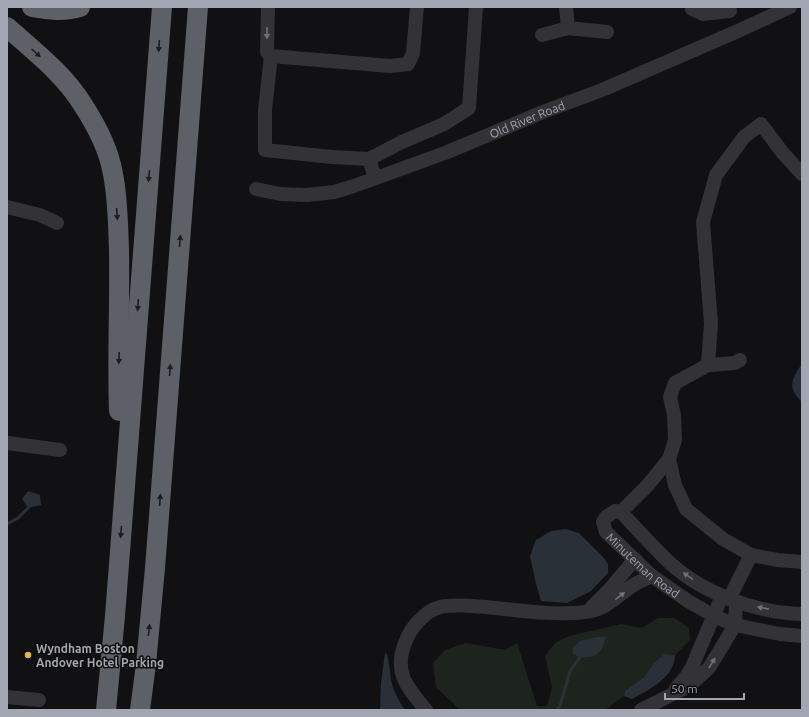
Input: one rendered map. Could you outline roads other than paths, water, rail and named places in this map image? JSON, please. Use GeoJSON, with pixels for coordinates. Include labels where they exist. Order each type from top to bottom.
{"type":"FeatureCollection","features":[{"type":"Feature","properties":{"kind":"highway"},"geometry":{"type":"LineString","coordinates":[[32,7],[49,10],[69,10],[80,7]]}},
{"type":"Feature","properties":{"kind":"highway"},"geometry":{"type":"LineString","coordinates":[[106,710],[115,616],[162,7]]}},
{"type":"Feature","properties":{"kind":"highway"},"geometry":{"type":"LineString","coordinates":[[140,710],[155,568],[198,7]]}},
{"type":"Feature","properties":{"kind":"highway"},"geometry":{"type":"LineString","coordinates":[[7,27],[64,80],[83,104],[106,147],[113,173],[118,232],[120,324],[118,377],[123,509]]}},
{"type":"Feature","properties":{"kind":"street"},"geometry":{"type":"LineString","coordinates":[[268,7],[267,52],[271,56],[390,66],[408,64],[413,53],[417,7]]}},
{"type":"Feature","properties":{"kind":"street"},"geometry":{"type":"LineString","coordinates":[[271,56],[265,110],[265,150],[332,158],[369,159],[402,142],[444,124],[469,108],[476,7]]}},
{"type":"Feature","properties":{"kind":"street"},"geometry":{"type":"LineString","coordinates":[[566,7],[568,28]]}},
{"type":"Feature","properties":{"kind":"street"},"geometry":{"type":"LineString","coordinates":[[692,7],[692,9],[703,14],[730,9],[731,34]]}},
{"type":"Feature","properties":{"kind":"street","name":"Old River Road"},"geometry":{"type":"LineString","coordinates":[[256,189],[280,194],[314,194],[334,192],[354,186],[445,153],[543,112],[602,90],[790,7]]}},
{"type":"Feature","properties":{"kind":"street"},"geometry":{"type":"LineString","coordinates":[[542,35],[568,28],[607,32]]}},
{"type":"Feature","properties":{"kind":"street"},"geometry":{"type":"LineString","coordinates":[[708,366],[710,323],[703,222],[716,175],[744,137],[761,124],[782,152],[802,174]]}},
{"type":"Feature","properties":{"kind":"street"},"geometry":{"type":"LineString","coordinates":[[369,159],[375,178]]}},
{"type":"Feature","properties":{"kind":"street"},"geometry":{"type":"LineString","coordinates":[[7,207],[40,214],[57,223]]}},
{"type":"Feature","properties":{"kind":"street"},"geometry":{"type":"LineString","coordinates":[[621,512],[648,485],[669,459],[675,440],[674,415],[670,397],[674,383],[708,366],[735,364],[740,360]]}},
{"type":"Feature","properties":{"kind":"street"},"geometry":{"type":"LineString","coordinates":[[7,443],[60,450]]}},
{"type":"Feature","properties":{"kind":"street"},"geometry":{"type":"LineString","coordinates":[[669,459],[675,485],[686,509],[723,538],[751,555],[778,560],[802,562]]}},
{"type":"Feature","properties":{"kind":"street","name":"Minuteman Road"},"geometry":{"type":"LineString","coordinates":[[802,614],[790,614],[729,599],[691,579],[670,563],[621,512],[614,511],[606,517],[603,522],[606,532],[652,576],[688,601],[714,616],[735,624],[780,634],[802,636]]}},
{"type":"Feature","properties":{"kind":"street"},"geometry":{"type":"LineString","coordinates":[[671,694],[686,677],[692,667],[714,616],[729,599],[751,555]]}},
{"type":"Feature","properties":{"kind":"street"},"geometry":{"type":"LineString","coordinates":[[587,612],[610,589],[635,559]]}},
{"type":"Feature","properties":{"kind":"street"},"geometry":{"type":"LineString","coordinates":[[426,710],[402,678],[400,663],[403,647],[409,632],[422,618],[439,608],[459,605],[563,613],[587,612],[605,606],[616,600],[635,584],[652,576]]}},
{"type":"Feature","properties":{"kind":"street"},"geometry":{"type":"LineString","coordinates":[[641,710],[688,686],[709,668],[735,624],[729,599]]}},
{"type":"Feature","properties":{"kind":"street"},"geometry":{"type":"LineString","coordinates":[[7,697],[39,700]]}},
{"type":"Feature","properties":{"kind":"waterway"},"geometry":{"type":"LineString","coordinates":[[7,524],[18,518],[28,508]]}},
{"type":"Feature","properties":{"kind":"waterway"},"geometry":{"type":"LineString","coordinates":[[557,710],[560,706],[570,671],[580,657]]}},
{"type":"Feature","properties":{"kind":"place","name":"Wyndham Boston Andover Hotel Parking"},"geometry":{"type":"Point","coordinates":[28,655]}}]}
